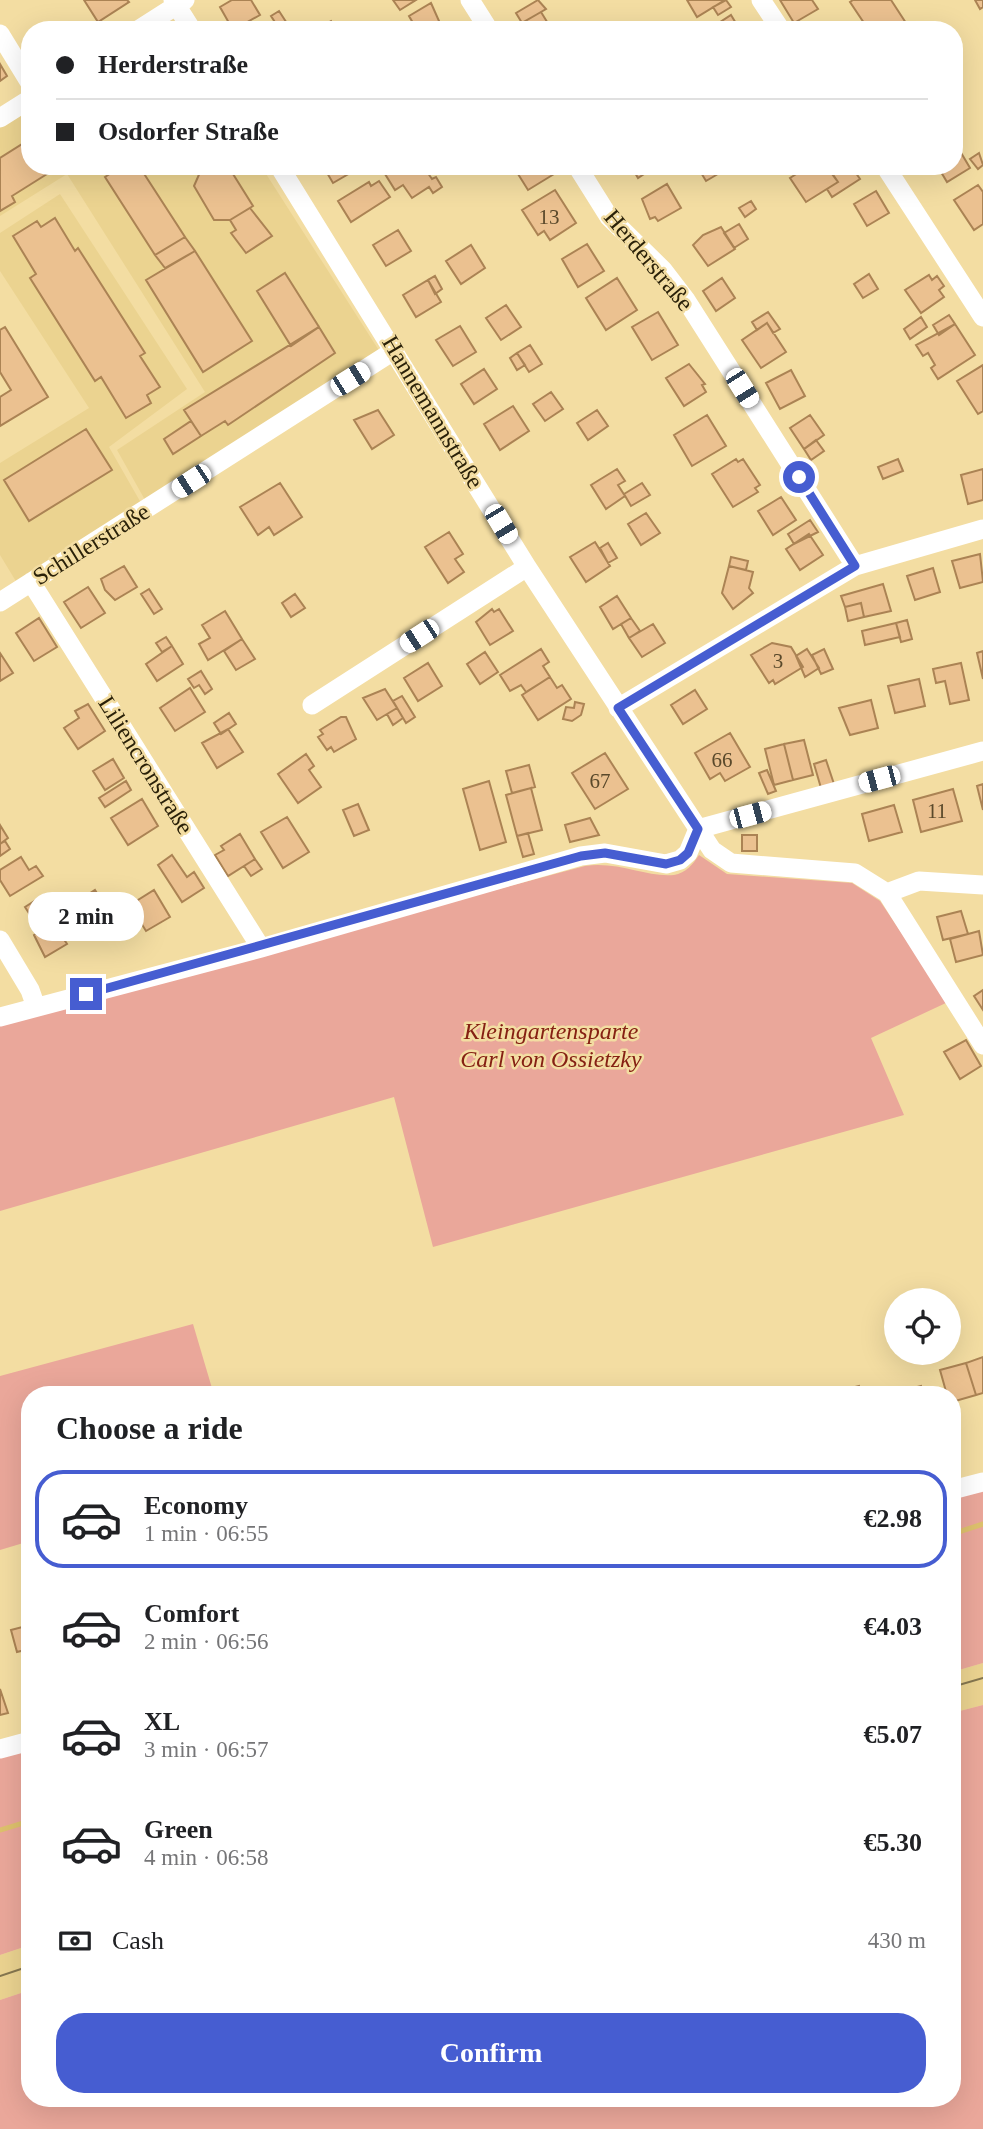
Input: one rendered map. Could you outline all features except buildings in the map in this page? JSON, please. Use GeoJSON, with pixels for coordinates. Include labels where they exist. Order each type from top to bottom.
{"type":"FeatureCollection","features":[{"type":"Feature","properties":{"kind":"street"},"geometry":{"type":"LineString","coordinates":[[470,0],[483,21]]}},
{"type":"Feature","properties":{"kind":"street"},"geometry":{"type":"LineString","coordinates":[[761,0],[775,21]]}},
{"type":"Feature","properties":{"kind":"street"},"geometry":{"type":"LineString","coordinates":[[151,21],[178,2],[188,21]]}},
{"type":"Feature","properties":{"kind":"street"},"geometry":{"type":"LineString","coordinates":[[0,34],[21,68]]}},
{"type":"Feature","properties":{"kind":"street"},"geometry":{"type":"LineString","coordinates":[[0,118],[21,105]]}},
{"type":"Feature","properties":{"kind":"street","name":"Hannemannstraße"},"geometry":{"type":"LineString","coordinates":[[285,175],[527,567],[712,850],[731,863],[855,873],[887,892]]}},
{"type":"Feature","properties":{"kind":"street","name":"Herderstraße"},"geometry":{"type":"LineString","coordinates":[[583,175],[609,217],[663,270],[686,300],[855,566]]}},
{"type":"Feature","properties":{"kind":"street"},"geometry":{"type":"LineString","coordinates":[[891,175],[983,317]]}},
{"type":"Feature","properties":{"kind":"street","name":"Schillerstraße"},"geometry":{"type":"LineString","coordinates":[[0,602],[395,350]]}},
{"type":"Feature","properties":{"kind":"street"},"geometry":{"type":"LineString","coordinates":[[618,708],[855,566],[983,529]]}},
{"type":"Feature","properties":{"kind":"street"},"geometry":{"type":"LineString","coordinates":[[312,705],[527,567]]}},
{"type":"Feature","properties":{"kind":"street","name":"Liliencronstraße"},"geometry":{"type":"LineString","coordinates":[[31,582],[261,948]]}},
{"type":"Feature","properties":{"kind":"street"},"geometry":{"type":"LineString","coordinates":[[0,1017],[261,948],[581,856],[605,853],[666,864],[680,860],[688,853],[698,829],[983,751]]}},
{"type":"Feature","properties":{"kind":"street"},"geometry":{"type":"LineString","coordinates":[[983,886],[919,881],[887,892],[983,1045]]}},
{"type":"Feature","properties":{"kind":"street"},"geometry":{"type":"LineString","coordinates":[[0,940],[30,990],[36,1007]]}},
{"type":"Feature","properties":{"kind":"street"},"geometry":{"type":"LineString","coordinates":[[961,1488],[983,1482]]}},
{"type":"Feature","properties":{"kind":"street"},"geometry":{"type":"LineString","coordinates":[[0,1749],[21,1743]]}},
{"type":"Feature","properties":{"kind":"shaded area"},"geometry":{"type":"Polygon","coordinates":[[[21,114],[21,175],[65,175],[0,216],[0,127],[21,114]]]}},
{"type":"Feature","properties":{"kind":"shaded area"},"geometry":{"type":"Polygon","coordinates":[[[68,175],[267,175],[380,352],[145,500],[117,450],[205,392],[68,175]]]}},
{"type":"Feature","properties":{"kind":"shaded area"},"geometry":{"type":"Polygon","coordinates":[[[60,194],[187,389],[109,447],[141,503],[17,583],[0,555],[0,463],[89,408],[0,271],[0,233],[60,194]]]}},
{"type":"Feature","properties":{"kind":"shaded area"},"geometry":{"type":"Polygon","coordinates":[[[983,1663],[983,1705],[961,1711],[961,1669],[983,1663]]]}},
{"type":"Feature","properties":{"kind":"shaded area"},"geometry":{"type":"Polygon","coordinates":[[[21,1948],[21,1993],[0,2000],[0,1955],[21,1948]]]}},
{"type":"Feature","properties":{"kind":"green space","name":"Kleingartensparte Carl von Ossietzky"},"geometry":{"type":"Polygon","coordinates":[[[699,855],[727,874],[852,883],[880,901],[948,1002],[871,1038],[904,1115],[433,1247],[394,1097],[0,1211],[0,1022],[585,866],[610,866],[674,875],[686,870],[699,855]]]}},
{"type":"Feature","properties":{"kind":"green space"},"geometry":{"type":"Polygon","coordinates":[[[193,1324],[211,1386],[21,1386],[21,1544],[0,1550],[0,1376],[193,1324]]]}},
{"type":"Feature","properties":{"kind":"green space"},"geometry":{"type":"Polygon","coordinates":[[[983,1490],[983,1663],[961,1669],[961,1496],[983,1490]]]}},
{"type":"Feature","properties":{"kind":"green space"},"geometry":{"type":"Polygon","coordinates":[[[983,1705],[983,2129],[0,2129],[0,2000],[21,1993],[21,2107],[961,2107],[961,1711],[983,1705]]]}},
{"type":"Feature","properties":{"kind":"green space"},"geometry":{"type":"Polygon","coordinates":[[[21,1750],[21,1948],[0,1955],[0,1756],[21,1750]]]}},
{"type":"Feature","properties":{"kind":"waterway"},"geometry":{"type":"LineString","coordinates":[[961,1531],[983,1524]]}},
{"type":"Feature","properties":{"kind":"waterway"},"geometry":{"type":"LineString","coordinates":[[0,1830],[21,1824]]}},
{"type":"Feature","properties":{"kind":"tram line"},"geometry":{"type":"LineString","coordinates":[[961,1684],[983,1678]]}},
{"type":"Feature","properties":{"kind":"tram line"},"geometry":{"type":"LineString","coordinates":[[0,1976],[21,1969]]}},
{"type":"Feature","properties":{"kind":"route"},"geometry":{"type":"LineString","coordinates":[[86,994],[261,948],[581,856],[605,853],[666,864],[680,860],[688,853],[698,829],[618,708],[855,566],[799,477]]}}]}
